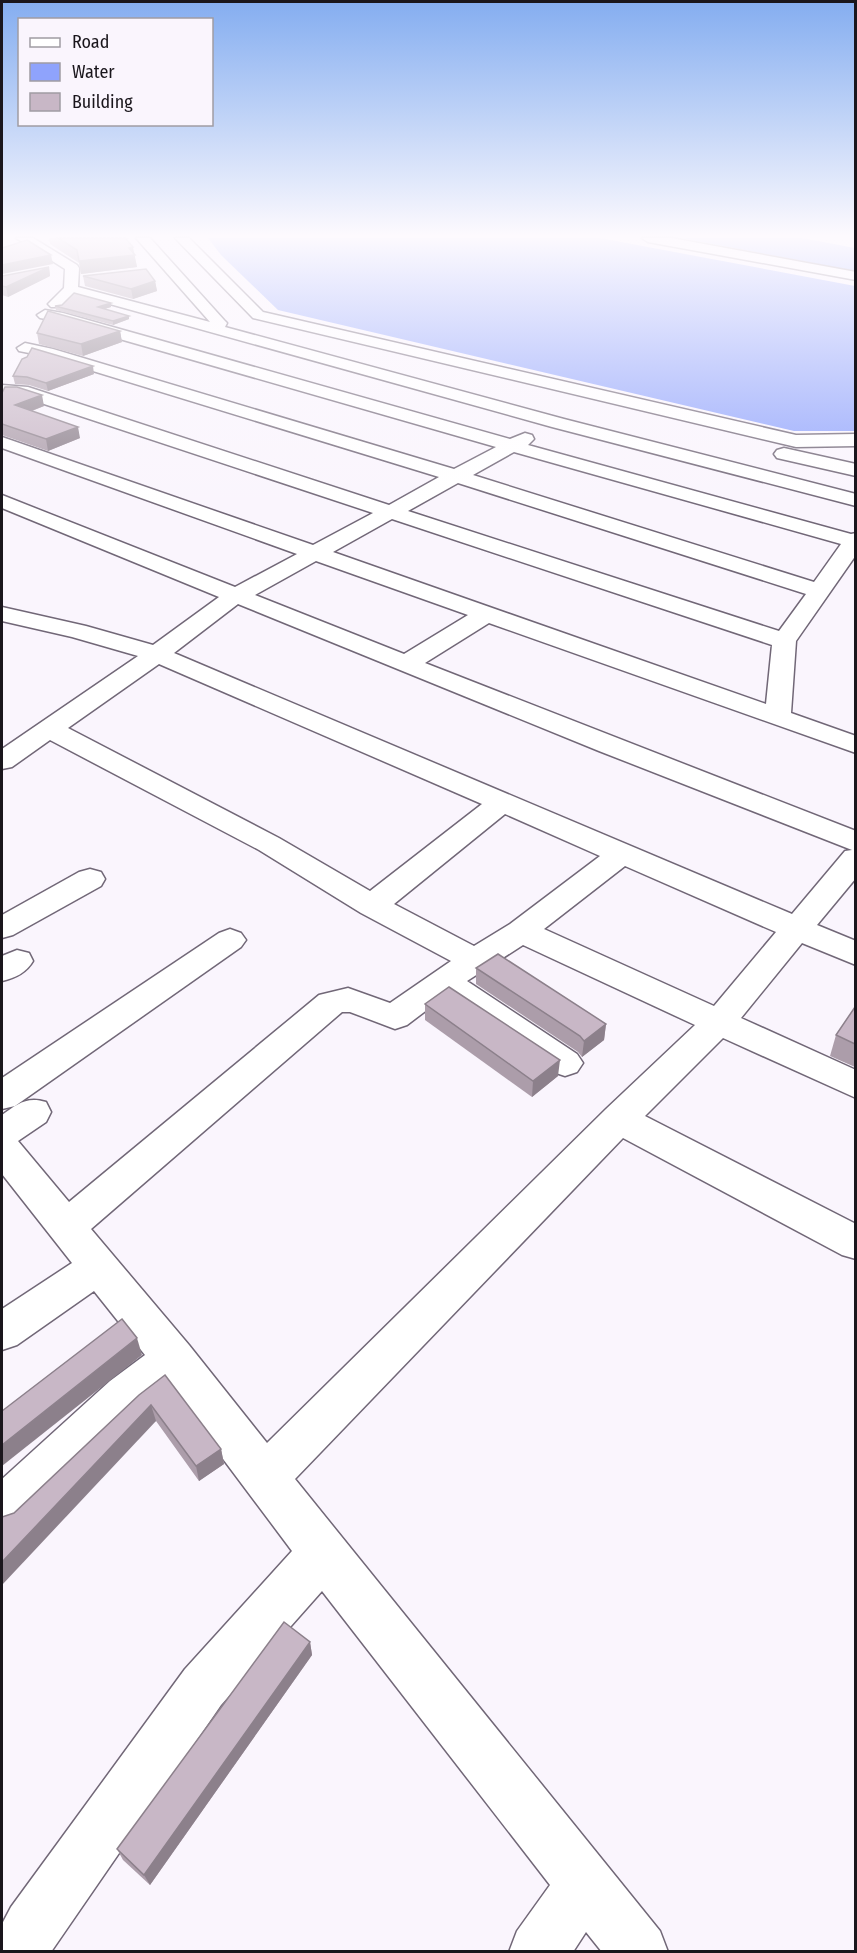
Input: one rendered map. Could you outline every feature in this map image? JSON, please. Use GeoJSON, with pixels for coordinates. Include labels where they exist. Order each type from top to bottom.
{"type":"FeatureCollection","features":[{"type":"Feature","properties":{"kind":"street"},"geometry":{"type":"LineString","coordinates":[[37,329],[23,352],[59,355],[820,591]]}},
{"type":"Feature","properties":{"kind":"street"},"geometry":{"type":"LineString","coordinates":[[104,329],[855,540],[784,641],[778,717]]}},
{"type":"Feature","properties":{"kind":"street"},"geometry":{"type":"LineString","coordinates":[[217,329],[460,394],[558,423],[855,500]]}},
{"type":"Feature","properties":{"kind":"street"},"geometry":{"type":"LineString","coordinates":[[318,329],[796,441],[855,440]]}},
{"type":"Feature","properties":{"kind":"street"},"geometry":{"type":"LineString","coordinates":[[460,394],[487,383],[855,470]]}},
{"type":"Feature","properties":{"kind":"street"},"geometry":{"type":"LineString","coordinates":[[3,385],[389,514],[784,641]]}},
{"type":"Feature","properties":{"kind":"street"},"geometry":{"type":"LineString","coordinates":[[2,761],[158,654],[235,596],[458,477],[513,445],[558,423]]}},
{"type":"Feature","properties":{"kind":"street"},"geometry":{"type":"LineString","coordinates":[[379,453],[402,441]]}},
{"type":"Feature","properties":{"kind":"street"},"geometry":{"type":"LineString","coordinates":[[2,442],[314,555],[855,745]]}},
{"type":"Feature","properties":{"kind":"street"},"geometry":{"type":"LineString","coordinates":[[2,501],[855,842]]}},
{"type":"Feature","properties":{"kind":"street"},"geometry":{"type":"LineString","coordinates":[[2,614],[78,631],[158,654],[855,954]]}},
{"type":"Feature","properties":{"kind":"street"},"geometry":{"type":"LineString","coordinates":[[406,664],[485,615]]}},
{"type":"Feature","properties":{"kind":"street"},"geometry":{"type":"LineString","coordinates":[[50,729],[269,844],[372,906],[475,960]]}},
{"type":"Feature","properties":{"kind":"street"},"geometry":{"type":"LineString","coordinates":[[372,906],[503,801]]}},
{"type":"Feature","properties":{"kind":"street"},"geometry":{"type":"LineString","coordinates":[[66,1227],[331,1003],[340,999],[352,999],[386,1016],[395,1017],[442,981],[521,932],[623,854]]}},
{"type":"Feature","properties":{"kind":"street"},"geometry":{"type":"LineString","coordinates":[[265,1477],[619,1119],[718,1023],[855,858]]}},
{"type":"Feature","properties":{"kind":"street"},"geometry":{"type":"LineString","coordinates":[[2,928],[90,879]]}},
{"type":"Feature","properties":{"kind":"street"},"geometry":{"type":"LineString","coordinates":[[521,932],[855,1085]]}},
{"type":"Feature","properties":{"kind":"street"},"geometry":{"type":"LineString","coordinates":[[2,1133],[17,1104],[230,940]]}},
{"type":"Feature","properties":{"kind":"street"},"geometry":{"type":"LineString","coordinates":[[442,981],[565,1063]]}},
{"type":"Feature","properties":{"kind":"street"},"geometry":{"type":"LineString","coordinates":[[619,1119],[855,1243]]}},
{"type":"Feature","properties":{"kind":"street"},"geometry":{"type":"LineString","coordinates":[[2,1148],[174,1359],[323,1554],[639,1952]]}},
{"type":"Feature","properties":{"kind":"street"},"geometry":{"type":"LineString","coordinates":[[2,1332],[54,1295],[98,1268]]}},
{"type":"Feature","properties":{"kind":"street"},"geometry":{"type":"LineString","coordinates":[[2,1510],[126,1395],[174,1359]]}},
{"type":"Feature","properties":{"kind":"street"},"geometry":{"type":"LineString","coordinates":[[18,1952],[32,1928],[203,1688],[323,1554]]}},
{"type":"Feature","properties":{"kind":"street"},"geometry":{"type":"LineString","coordinates":[[538,1952],[585,1883]]}},
{"type":"Feature","properties":{"kind":"water"},"geometry":{"type":"Polygon","coordinates":[[[360,329],[855,329],[855,431],[794,431],[360,329]]]}},
{"type":"Feature","properties":{"kind":"building"},"geometry":{"type":"Polygon","coordinates":[[[39,329],[120,331],[81,344],[37,333],[39,329]]]}},
{"type":"Feature","properties":{"kind":"building"},"geometry":{"type":"Polygon","coordinates":[[[32,348],[93,366],[46,383],[27,377],[13,376],[22,359],[27,357],[32,348]]]}},
{"type":"Feature","properties":{"kind":"building"},"geometry":{"type":"Polygon","coordinates":[[[5,387],[17,387],[42,395],[15,405],[78,427],[46,439],[2,424],[2,393],[5,387]]]}},
{"type":"Feature","properties":{"kind":"building"},"geometry":{"type":"Polygon","coordinates":[[[498,954],[606,1024],[584,1041],[580,1036],[476,968],[498,954]]]}},
{"type":"Feature","properties":{"kind":"building"},"geometry":{"type":"Polygon","coordinates":[[[449,987],[560,1060],[533,1081],[425,1004],[449,987]]]}},
{"type":"Feature","properties":{"kind":"building"},"geometry":{"type":"Polygon","coordinates":[[[855,1007],[855,1044],[836,1035],[855,1007]]]}},
{"type":"Feature","properties":{"kind":"building"},"geometry":{"type":"Polygon","coordinates":[[[122,1319],[137,1338],[2,1445],[2,1411],[122,1319]]]}},
{"type":"Feature","properties":{"kind":"building"},"geometry":{"type":"Polygon","coordinates":[[[165,1375],[221,1449],[196,1466],[151,1405],[2,1562],[2,1517],[14,1513],[139,1395],[165,1375]]]}},
{"type":"Feature","properties":{"kind":"building"},"geometry":{"type":"Polygon","coordinates":[[[284,1622],[310,1642],[144,1875],[117,1849],[284,1622]]]}}]}
